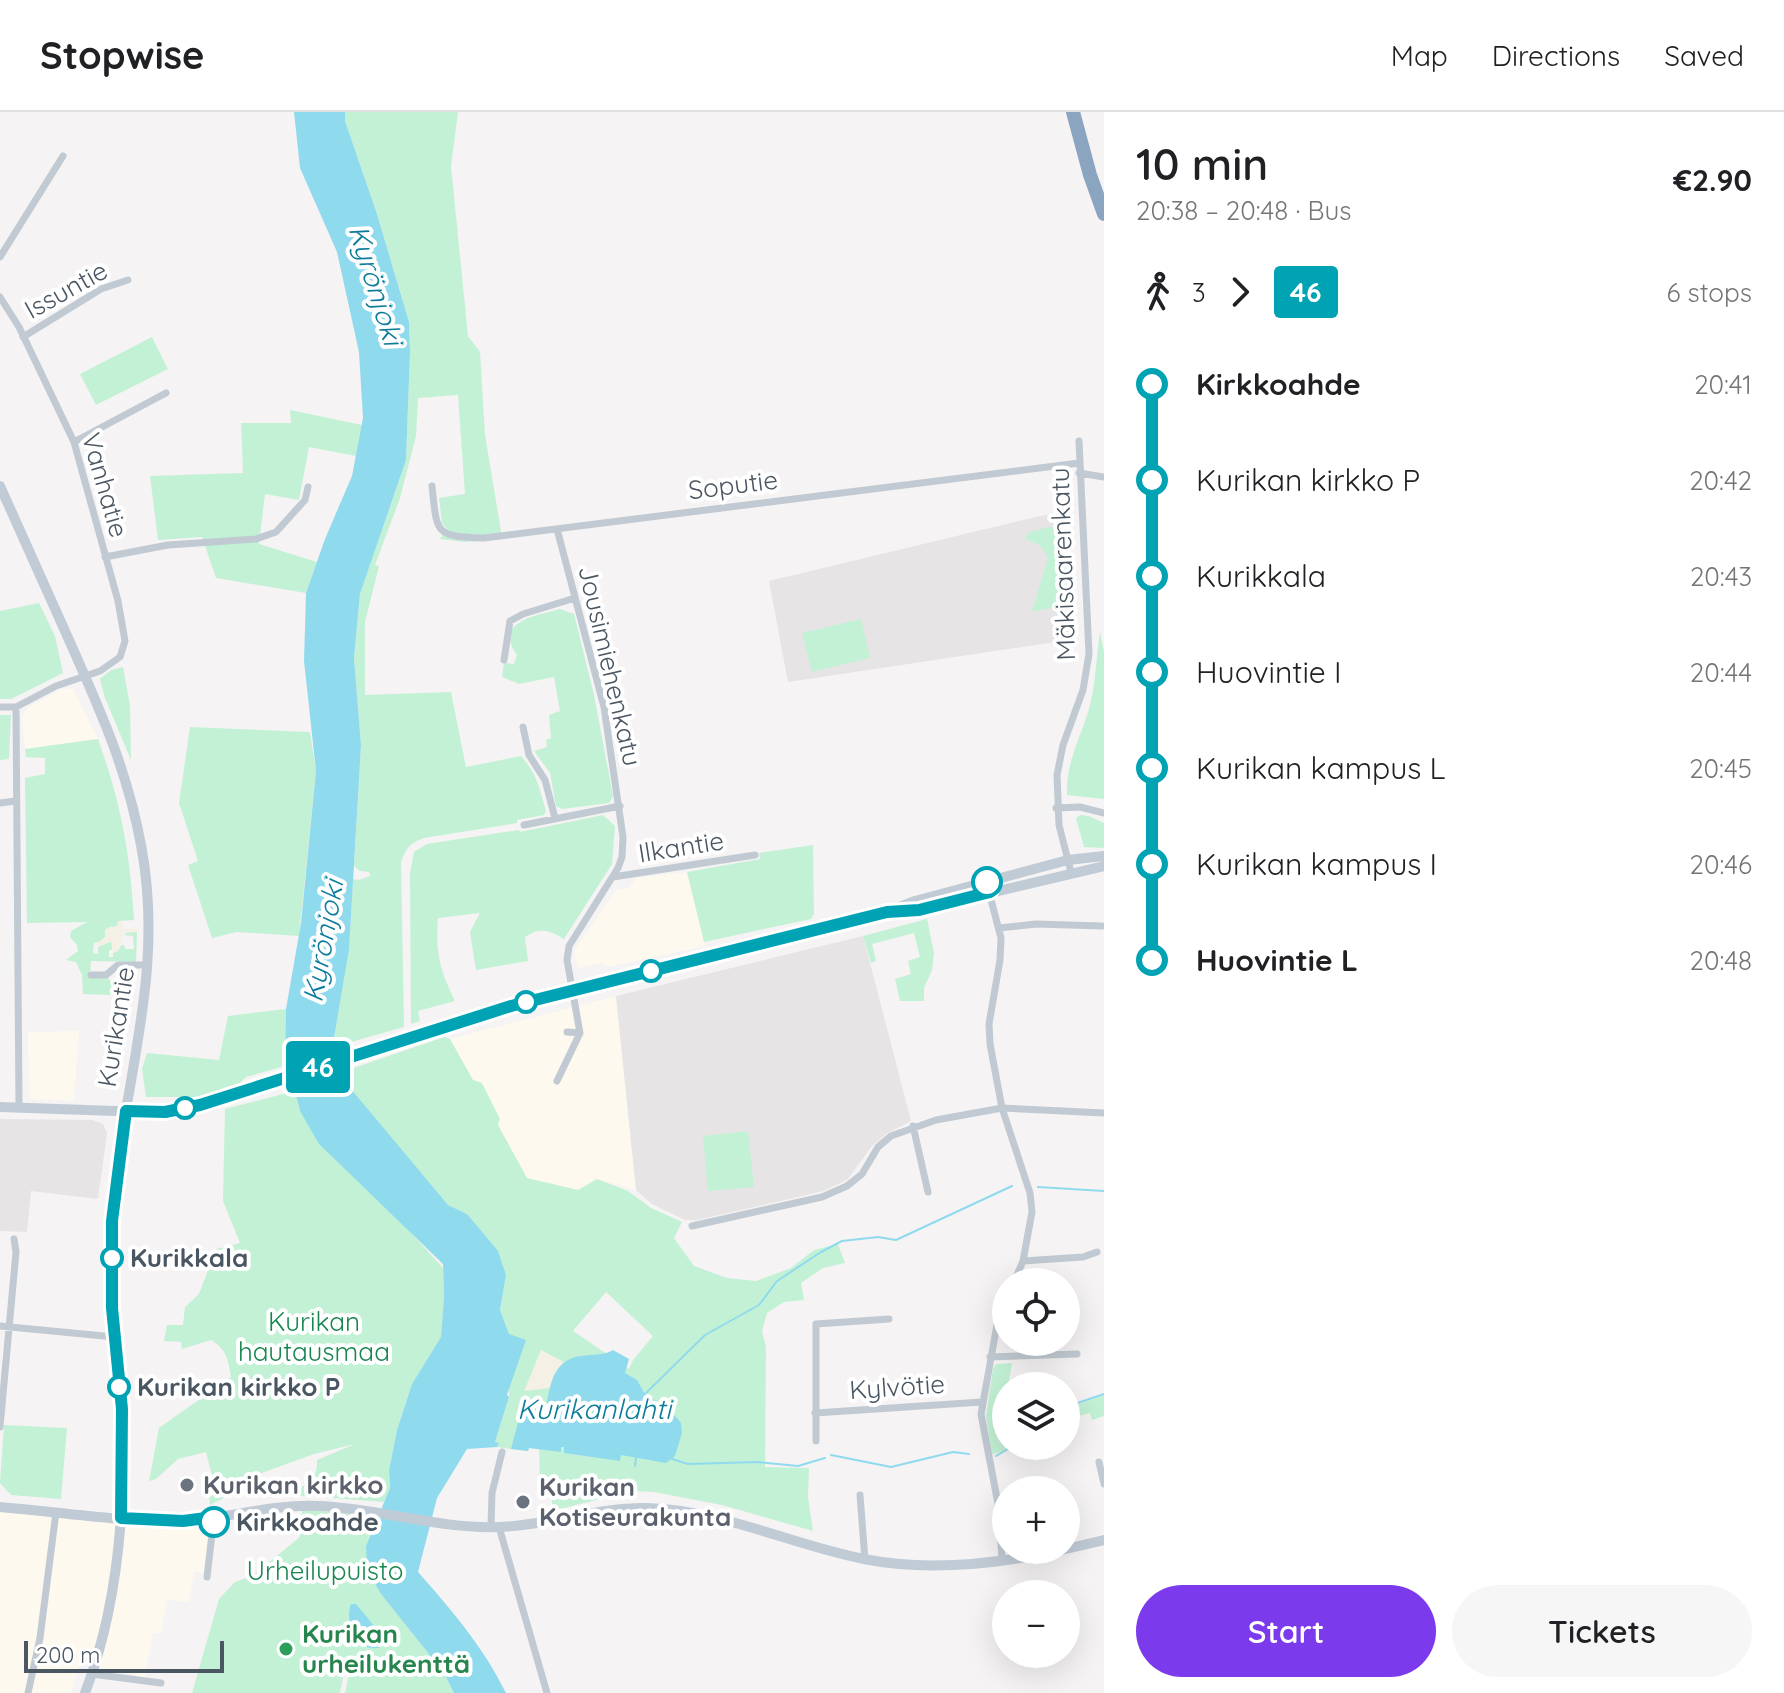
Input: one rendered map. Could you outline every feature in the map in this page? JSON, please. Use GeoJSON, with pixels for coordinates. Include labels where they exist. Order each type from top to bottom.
{"type":"FeatureCollection","features":[{"type":"Feature","properties":{"kind":"highway"},"geometry":{"type":"LineString","coordinates":[[1073,112],[1104,214]]}},
{"type":"Feature","properties":{"kind":"main road","name":"Kurikantie"},"geometry":{"type":"LineString","coordinates":[[0,486],[119,757],[133,806],[150,916],[143,1018],[112,1214],[112,1308],[122,1409],[121,1518],[110,1604],[85,1693]]}},
{"type":"Feature","properties":{"kind":"main road"},"geometry":{"type":"LineString","coordinates":[[0,1107],[126,1111],[183,1109],[436,1028],[572,990],[887,912],[915,901],[988,887],[1104,856]]}},
{"type":"Feature","properties":{"kind":"main road"},"geometry":{"type":"LineString","coordinates":[[1070,866],[1104,866]]}},
{"type":"Feature","properties":{"kind":"main road"},"geometry":{"type":"LineString","coordinates":[[0,1507],[183,1521],[289,1506],[322,1506],[436,1524],[495,1527],[626,1508],[649,1508],[735,1522],[865,1560],[928,1565],[992,1562]]}},
{"type":"Feature","properties":{"kind":"main road"},"geometry":{"type":"LineString","coordinates":[[1080,1546],[1104,1540]]}},
{"type":"Feature","properties":{"kind":"street"},"geometry":{"type":"LineString","coordinates":[[0,257],[63,156]]}},
{"type":"Feature","properties":{"kind":"street","name":"Issuntie"},"geometry":{"type":"LineString","coordinates":[[23,337],[101,289],[128,280]]}},
{"type":"Feature","properties":{"kind":"street","name":"Vanhatie"},"geometry":{"type":"LineString","coordinates":[[0,297],[74,442],[124,625],[124,650],[112,664],[85,676]]}},
{"type":"Feature","properties":{"kind":"street"},"geometry":{"type":"LineString","coordinates":[[74,442],[166,393]]}},
{"type":"Feature","properties":{"kind":"street","name":"Mäkisaarenkatu"},"geometry":{"type":"LineString","coordinates":[[1070,866],[1056,808],[1057,775],[1063,745],[1083,690],[1089,654],[1079,441]]}},
{"type":"Feature","properties":{"kind":"street","name":"Soputie"},"geometry":{"type":"LineString","coordinates":[[432,486],[437,526],[447,535],[484,538],[1079,463]]}},
{"type":"Feature","properties":{"kind":"street"},"geometry":{"type":"LineString","coordinates":[[1079,473],[1104,477]]}},
{"type":"Feature","properties":{"kind":"street"},"geometry":{"type":"LineString","coordinates":[[105,557],[168,545],[256,539],[276,532],[305,500],[308,487]]}},
{"type":"Feature","properties":{"kind":"street","name":"Jousimiehenkatu"},"geometry":{"type":"LineString","coordinates":[[557,529],[604,707],[623,837],[622,857],[613,877],[569,946],[567,960],[580,1033]]}},
{"type":"Feature","properties":{"kind":"street"},"geometry":{"type":"LineString","coordinates":[[504,660],[510,621],[575,598]]}},
{"type":"Feature","properties":{"kind":"street"},"geometry":{"type":"LineString","coordinates":[[0,707],[16,707],[56,686],[85,676]]}},
{"type":"Feature","properties":{"kind":"street"},"geometry":{"type":"LineString","coordinates":[[16,707],[19,1108]]}},
{"type":"Feature","properties":{"kind":"street"},"geometry":{"type":"LineString","coordinates":[[523,727],[529,755],[545,780],[555,818]]}},
{"type":"Feature","properties":{"kind":"street"},"geometry":{"type":"LineString","coordinates":[[0,803],[16,801]]}},
{"type":"Feature","properties":{"kind":"street"},"geometry":{"type":"LineString","coordinates":[[524,825],[620,806]]}},
{"type":"Feature","properties":{"kind":"street"},"geometry":{"type":"LineString","coordinates":[[1056,808],[1080,807],[1104,813]]}},
{"type":"Feature","properties":{"kind":"street","name":"Ilkantie"},"geometry":{"type":"LineString","coordinates":[[613,877],[755,855]]}},
{"type":"Feature","properties":{"kind":"street"},"geometry":{"type":"LineString","coordinates":[[988,887],[999,928],[1000,960],[989,1024],[990,1044],[1002,1108],[1030,1193],[1031,1228],[1020,1268]]}},
{"type":"Feature","properties":{"kind":"street"},"geometry":{"type":"LineString","coordinates":[[999,928],[1036,924],[1102,926]]}},
{"type":"Feature","properties":{"kind":"street"},"geometry":{"type":"LineString","coordinates":[[91,975],[106,975],[118,965],[148,965]]}},
{"type":"Feature","properties":{"kind":"street"},"geometry":{"type":"LineString","coordinates":[[557,1081],[580,1033],[567,1032]]}},
{"type":"Feature","properties":{"kind":"street"},"geometry":{"type":"LineString","coordinates":[[692,1226],[822,1197],[847,1186],[862,1174],[878,1147],[891,1136],[913,1126],[1002,1108],[1104,1113]]}},
{"type":"Feature","properties":{"kind":"street"},"geometry":{"type":"LineString","coordinates":[[913,1126],[928,1192]]}},
{"type":"Feature","properties":{"kind":"street"},"geometry":{"type":"LineString","coordinates":[[0,1427],[16,1252],[14,1239]]}},
{"type":"Feature","properties":{"kind":"street"},"geometry":{"type":"LineString","coordinates":[[1023,1261],[1083,1257],[1097,1252]]}},
{"type":"Feature","properties":{"kind":"street"},"geometry":{"type":"LineString","coordinates":[[816,1441],[816,1324],[889,1319]]}},
{"type":"Feature","properties":{"kind":"street"},"geometry":{"type":"LineString","coordinates":[[0,1326],[114,1337]]}},
{"type":"Feature","properties":{"kind":"street"},"geometry":{"type":"LineString","coordinates":[[992,1348],[982,1402],[984,1437],[992,1476]]}},
{"type":"Feature","properties":{"kind":"street"},"geometry":{"type":"LineString","coordinates":[[990,1357],[1019,1356]]}},
{"type":"Feature","properties":{"kind":"street","name":"Kylvötie"},"geometry":{"type":"LineString","coordinates":[[815,1413],[982,1402]]}},
{"type":"Feature","properties":{"kind":"street"},"geometry":{"type":"LineString","coordinates":[[502,1452],[492,1493],[495,1527],[547,1693]]}},
{"type":"Feature","properties":{"kind":"street"},"geometry":{"type":"LineString","coordinates":[[1099,1462],[1104,1484]]}},
{"type":"Feature","properties":{"kind":"street"},"geometry":{"type":"LineString","coordinates":[[860,1495],[865,1560]]}},
{"type":"Feature","properties":{"kind":"street"},"geometry":{"type":"LineString","coordinates":[[28,1693],[41,1629],[56,1512]]}},
{"type":"Feature","properties":{"kind":"street"},"geometry":{"type":"LineString","coordinates":[[207,1577],[214,1517]]}},
{"type":"Feature","properties":{"kind":"street"},"geometry":{"type":"LineString","coordinates":[[92,1674],[161,1683]]}},
{"type":"Feature","properties":{"kind":"shaded area"},"geometry":{"type":"Polygon","coordinates":[[[1064,512],[1069,640],[788,682],[769,581],[1064,512]]]}},
{"type":"Feature","properties":{"kind":"shaded area"},"geometry":{"type":"Polygon","coordinates":[[[73,688],[98,739],[25,749],[22,716],[28,708],[59,690],[73,688]]]}},
{"type":"Feature","properties":{"kind":"shaded area"},"geometry":{"type":"Polygon","coordinates":[[[687,872],[705,946],[609,967],[602,963],[578,968],[574,951],[616,890],[629,888],[636,878],[687,872]]]}},
{"type":"Feature","properties":{"kind":"shaded area"},"geometry":{"type":"Polygon","coordinates":[[[863,936],[911,1121],[886,1134],[872,1146],[848,1179],[824,1191],[697,1220],[685,1220],[652,1204],[636,1190],[616,996],[863,936]]]}},
{"type":"Feature","properties":{"kind":"shaded area"},"geometry":{"type":"Polygon","coordinates":[[[616,996],[636,1190],[597,1179],[578,1191],[527,1178],[450,1039],[616,996]]]}},
{"type":"Feature","properties":{"kind":"shaded area"},"geometry":{"type":"Polygon","coordinates":[[[79,1031],[74,1101],[31,1099],[28,1032],[79,1031]]]}},
{"type":"Feature","properties":{"kind":"shaded area"},"geometry":{"type":"Polygon","coordinates":[[[0,1119],[92,1120],[103,1124],[107,1133],[98,1199],[31,1191],[27,1232],[0,1231],[0,1119]]]}},
{"type":"Feature","properties":{"kind":"shaded area"},"geometry":{"type":"Polygon","coordinates":[[[0,1512],[138,1523],[217,1525],[211,1574],[194,1572],[189,1602],[167,1600],[161,1633],[153,1633],[145,1677],[80,1663],[71,1693],[0,1693],[0,1512]]]}},
{"type":"Feature","properties":{"kind":"green space"},"geometry":{"type":"Polygon","coordinates":[[[345,112],[458,112],[451,166],[468,336],[480,352],[485,435],[501,531],[499,539],[466,542],[440,539],[447,529],[442,523],[439,498],[465,494],[458,395],[418,398],[416,436],[400,498],[375,565],[379,566],[365,622],[365,695],[451,692],[466,767],[521,756],[535,776],[546,811],[544,815],[517,820],[517,823],[424,838],[409,847],[401,862],[404,1027],[337,1046],[334,1038],[349,950],[353,879],[370,876],[369,872],[360,871],[354,866],[361,745],[354,658],[360,594],[406,460],[410,352],[409,322],[345,121],[345,112]]]}},
{"type":"Feature","properties":{"kind":"green space"},"geometry":{"type":"Polygon","coordinates":[[[152,337],[168,369],[96,405],[80,374],[152,337]]]}},
{"type":"Feature","properties":{"kind":"green space"},"geometry":{"type":"Polygon","coordinates":[[[290,410],[362,425],[356,456],[309,447],[299,500],[265,494],[259,544],[317,562],[306,593],[216,578],[202,537],[158,540],[150,476],[243,473],[241,423],[291,423],[290,410]]]}},
{"type":"Feature","properties":{"kind":"green space"},"geometry":{"type":"Polygon","coordinates":[[[1050,527],[1065,528],[1068,604],[1032,612],[1048,557],[1040,545],[1025,539],[1029,532],[1050,527]]]}},
{"type":"Feature","properties":{"kind":"green space"},"geometry":{"type":"Polygon","coordinates":[[[39,603],[55,636],[63,673],[11,699],[0,699],[0,611],[39,603]]]}},
{"type":"Feature","properties":{"kind":"green space"},"geometry":{"type":"Polygon","coordinates":[[[560,609],[574,614],[594,695],[613,796],[609,803],[562,809],[556,806],[550,773],[534,751],[547,747],[546,740],[551,738],[549,715],[560,711],[554,677],[519,684],[502,677],[504,663],[514,664],[517,655],[511,644],[510,634],[514,627],[530,618],[560,609]]]}},
{"type":"Feature","properties":{"kind":"green space"},"geometry":{"type":"Polygon","coordinates":[[[861,619],[870,658],[812,672],[802,633],[861,619]]]}},
{"type":"Feature","properties":{"kind":"green space"},"geometry":{"type":"Polygon","coordinates":[[[1100,632],[1104,652],[1104,799],[1067,795],[1073,756],[1092,696],[1100,632]]]}},
{"type":"Feature","properties":{"kind":"green space"},"geometry":{"type":"Polygon","coordinates":[[[123,667],[130,705],[131,760],[100,679],[111,670],[123,667]]]}},
{"type":"Feature","properties":{"kind":"green space"},"geometry":{"type":"Polygon","coordinates":[[[0,715],[11,715],[9,759],[0,760],[0,715]]]}},
{"type":"Feature","properties":{"kind":"green space"},"geometry":{"type":"Polygon","coordinates":[[[190,727],[310,732],[316,771],[299,936],[237,932],[212,938],[188,865],[198,861],[179,803],[190,727]]]}},
{"type":"Feature","properties":{"kind":"green space"},"geometry":{"type":"Polygon","coordinates":[[[98,739],[123,828],[134,920],[119,921],[117,926],[109,927],[104,940],[94,943],[93,953],[98,954],[98,947],[112,941],[109,957],[113,957],[120,946],[134,949],[133,936],[124,935],[137,932],[136,962],[91,961],[90,974],[108,978],[111,982],[126,983],[127,971],[118,970],[135,967],[132,998],[117,996],[117,991],[112,991],[111,995],[83,994],[82,975],[76,962],[66,960],[78,951],[70,937],[71,931],[87,922],[27,923],[25,778],[45,774],[45,758],[26,757],[25,749],[98,739]]]}},
{"type":"Feature","properties":{"kind":"green space"},"geometry":{"type":"Polygon","coordinates":[[[603,815],[615,826],[612,864],[564,939],[549,932],[535,932],[525,937],[528,961],[476,970],[470,932],[480,913],[438,918],[440,961],[455,1001],[418,1011],[420,1021],[411,1024],[410,874],[414,852],[427,844],[520,832],[603,815]]]}},
{"type":"Feature","properties":{"kind":"green space"},"geometry":{"type":"Polygon","coordinates":[[[1080,815],[1104,823],[1104,848],[1084,847],[1076,818],[1080,815]]]}},
{"type":"Feature","properties":{"kind":"green space"},"geometry":{"type":"Polygon","coordinates":[[[813,845],[814,914],[811,919],[704,942],[687,872],[760,859],[759,853],[813,845]]]}},
{"type":"Feature","properties":{"kind":"green space"},"geometry":{"type":"Polygon","coordinates":[[[927,919],[934,953],[932,970],[924,988],[924,1001],[900,1001],[895,979],[911,974],[908,961],[920,957],[914,933],[872,944],[876,961],[871,963],[863,936],[927,919]]]}},
{"type":"Feature","properties":{"kind":"green space"},"geometry":{"type":"Polygon","coordinates":[[[286,1009],[285,1052],[288,1065],[246,1077],[240,1083],[198,1097],[146,1097],[142,1069],[147,1053],[219,1060],[228,1016],[286,1009]]]}},
{"type":"Feature","properties":{"kind":"green space"},"geometry":{"type":"Polygon","coordinates":[[[444,1037],[450,1039],[473,1080],[482,1083],[500,1119],[498,1125],[527,1178],[578,1190],[597,1179],[628,1191],[651,1208],[682,1222],[674,1238],[694,1266],[727,1278],[756,1281],[791,1268],[814,1250],[838,1244],[845,1263],[823,1268],[801,1283],[804,1300],[784,1302],[767,1313],[762,1331],[766,1347],[765,1467],[809,1468],[808,1497],[813,1531],[722,1505],[654,1492],[632,1491],[552,1511],[552,1481],[540,1478],[539,1449],[529,1448],[528,1451],[497,1447],[498,1443],[495,1442],[509,1397],[509,1334],[500,1310],[506,1275],[467,1214],[448,1205],[407,1159],[351,1089],[345,1071],[444,1037]],[[606,1292],[573,1331],[629,1369],[653,1336],[606,1292]]]}},
{"type":"Feature","properties":{"kind":"green space","name":"Kurikan hautausmaa"},"geometry":{"type":"Polygon","coordinates":[[[295,1091],[300,1111],[443,1268],[441,1337],[412,1384],[397,1430],[389,1470],[390,1488],[384,1502],[273,1496],[275,1492],[304,1485],[314,1476],[317,1460],[355,1444],[314,1454],[242,1480],[243,1488],[210,1505],[209,1495],[215,1487],[206,1452],[178,1459],[156,1479],[149,1481],[159,1428],[231,1377],[226,1356],[220,1347],[211,1340],[182,1349],[181,1342],[164,1341],[167,1325],[183,1325],[185,1307],[199,1294],[216,1249],[240,1243],[223,1201],[225,1109],[295,1091]]]}},
{"type":"Feature","properties":{"kind":"green space"},"geometry":{"type":"Polygon","coordinates":[[[748,1131],[754,1187],[708,1191],[703,1136],[748,1131]]]}},
{"type":"Feature","properties":{"kind":"green space"},"geometry":{"type":"Polygon","coordinates":[[[1012,1363],[1010,1372],[993,1372],[996,1364],[1012,1363]]]}},
{"type":"Feature","properties":{"kind":"green space"},"geometry":{"type":"Polygon","coordinates":[[[992,1376],[992,1454],[986,1416],[992,1376]]]}},
{"type":"Feature","properties":{"kind":"green space"},"geometry":{"type":"Polygon","coordinates":[[[1104,1395],[1104,1416],[1092,1420],[1090,1413],[1080,1416],[1080,1404],[1104,1395]]]}},
{"type":"Feature","properties":{"kind":"green space"},"geometry":{"type":"Polygon","coordinates":[[[4,1425],[67,1428],[61,1499],[11,1495],[0,1483],[4,1425]]]}},
{"type":"Feature","properties":{"kind":"green space","name":"Urheilupuisto"},"geometry":{"type":"Polygon","coordinates":[[[302,1510],[351,1513],[376,1519],[366,1546],[381,1594],[444,1673],[454,1693],[345,1693],[350,1669],[345,1667],[340,1693],[192,1693],[219,1599],[235,1582],[252,1576],[300,1537],[302,1510]]]}},
{"type":"Feature","properties":{"kind":"sand"},"geometry":{"type":"Polygon","coordinates":[[[118,921],[122,921],[123,929],[137,929],[137,932],[123,933],[116,952],[113,953],[111,941],[98,947],[105,937],[105,929],[117,926],[118,921]]]}},
{"type":"Feature","properties":{"kind":"sand"},"geometry":{"type":"Polygon","coordinates":[[[541,1350],[564,1362],[554,1375],[550,1388],[524,1391],[541,1350]]]}},
{"type":"Feature","properties":{"kind":"water","name":"Kyrönjoki"},"geometry":{"type":"Polygon","coordinates":[[[294,112],[345,112],[345,121],[409,322],[406,460],[360,594],[354,658],[361,745],[349,950],[334,1038],[351,1089],[448,1205],[467,1214],[498,1251],[506,1275],[500,1310],[509,1334],[526,1340],[507,1395],[509,1397],[495,1442],[499,1443],[497,1447],[467,1449],[437,1498],[418,1572],[477,1645],[506,1693],[454,1693],[444,1673],[381,1594],[367,1570],[366,1546],[390,1488],[389,1470],[397,1430],[412,1384],[441,1337],[443,1264],[319,1144],[300,1111],[285,1052],[286,1009],[301,923],[316,771],[304,661],[306,593],[352,476],[363,418],[359,352],[337,252],[300,168],[294,112]]]}},
{"type":"Feature","properties":{"kind":"water","name":"Kurikanlahti"},"geometry":{"type":"Polygon","coordinates":[[[613,1350],[629,1359],[625,1373],[637,1380],[645,1394],[671,1411],[681,1423],[682,1433],[675,1456],[666,1463],[621,1455],[620,1461],[564,1453],[564,1447],[561,1447],[561,1452],[511,1449],[522,1407],[546,1410],[554,1376],[564,1362],[613,1350]]]}},
{"type":"Feature","properties":{"kind":"water"},"geometry":{"type":"Polygon","coordinates":[[[351,1604],[356,1604],[385,1639],[381,1647],[365,1646],[354,1635],[349,1619],[351,1604]]]}},
{"type":"Feature","properties":{"kind":"pier"},"geometry":{"type":"Polygon","coordinates":[[[343,1051],[348,1067],[289,1086],[285,1069],[343,1051]]]}},
{"type":"Feature","properties":{"kind":"waterway"},"geometry":{"type":"LineString","coordinates":[[645,1394],[705,1335],[759,1305],[777,1281],[821,1252],[842,1241],[878,1237],[896,1240],[1012,1186]]}},
{"type":"Feature","properties":{"kind":"waterway"},"geometry":{"type":"LineString","coordinates":[[1038,1187],[1104,1191]]}},
{"type":"Feature","properties":{"kind":"waterway"},"geometry":{"type":"LineString","coordinates":[[1080,1402],[1104,1394]]}},
{"type":"Feature","properties":{"kind":"waterway"},"geometry":{"type":"LineString","coordinates":[[831,1455],[891,1467],[953,1452],[969,1454]]}},
{"type":"Feature","properties":{"kind":"waterway"},"geometry":{"type":"LineString","coordinates":[[635,1466],[636,1458]]}},
{"type":"Feature","properties":{"kind":"waterway"},"geometry":{"type":"LineString","coordinates":[[672,1459],[688,1464],[757,1462],[798,1466],[825,1458]]}},
{"type":"Feature","properties":{"kind":"bus line","name":"46"},"geometry":{"type":"LineString","coordinates":[[214,1522],[214,1517],[183,1521],[121,1518],[122,1409],[112,1308],[112,1221],[126,1111],[165,1112],[200,1105],[511,1006],[887,912],[919,910],[990,892],[987,882]]}},
{"type":"Feature","properties":{"kind":"place","name":"Kurikkala"},"geometry":{"type":"Point","coordinates":[112,1258]}},
{"type":"Feature","properties":{"kind":"place","name":"Kurikan kirkko P"},"geometry":{"type":"Point","coordinates":[119,1387]}},
{"type":"Feature","properties":{"kind":"place","name":"Kurikan kirkko"},"geometry":{"type":"Point","coordinates":[187,1485]}},
{"type":"Feature","properties":{"kind":"place","name":"Kurikan Kotiseurakunta"},"geometry":{"type":"Point","coordinates":[523,1502]}},
{"type":"Feature","properties":{"kind":"place","name":"Kirkkoahde"},"geometry":{"type":"Point","coordinates":[214,1522]}},
{"type":"Feature","properties":{"kind":"place","name":"Kurikan urheilukenttä"},"geometry":{"type":"Point","coordinates":[286,1649]}}]}
